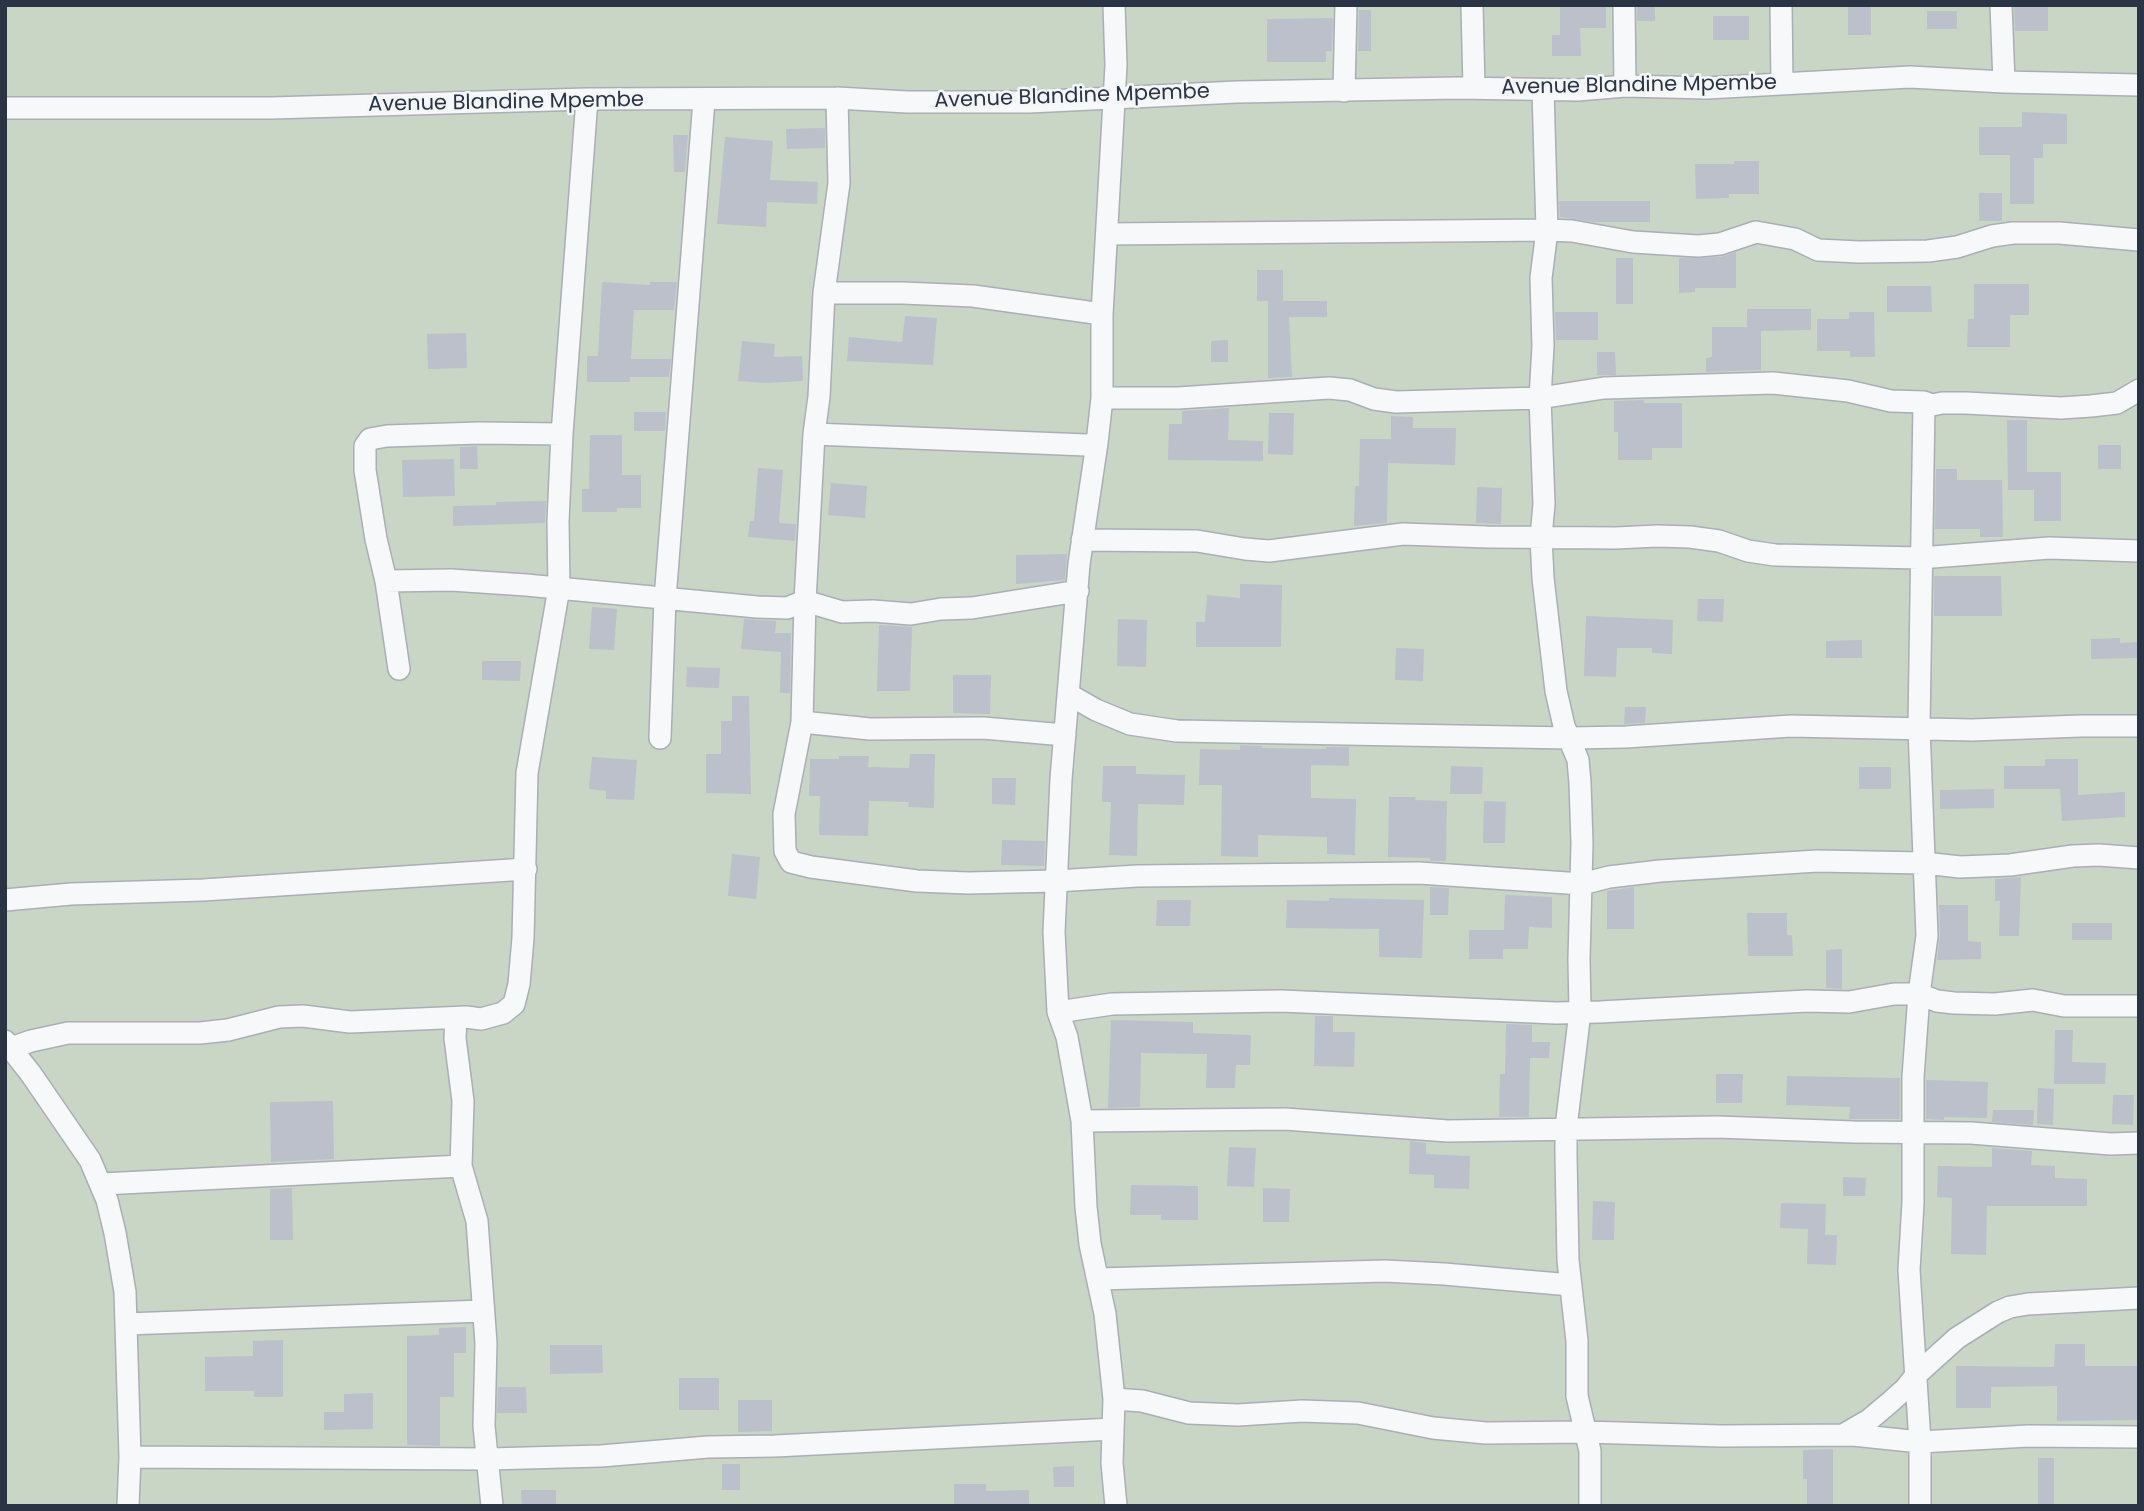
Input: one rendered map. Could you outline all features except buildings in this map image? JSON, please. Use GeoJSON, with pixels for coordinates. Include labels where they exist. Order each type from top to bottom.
{"type":"FeatureCollection","features":[{"type":"Feature","properties":{"kind":"street"},"geometry":{"type":"LineString","coordinates":[[1114,5],[1115,98],[1102,314],[1102,398],[1082,540],[1068,694],[1054,932],[1058,1012],[1067,1037],[1082,1121],[1086,1207],[1105,1314],[1114,1399],[1112,1463],[1116,1506]]}},
{"type":"Feature","properties":{"kind":"street"},"geometry":{"type":"LineString","coordinates":[[1344,91],[1346,5]]}},
{"type":"Feature","properties":{"kind":"street"},"geometry":{"type":"LineString","coordinates":[[1472,5],[1474,88]]}},
{"type":"Feature","properties":{"kind":"street"},"geometry":{"type":"LineString","coordinates":[[1624,5],[1625,86]]}},
{"type":"Feature","properties":{"kind":"street"},"geometry":{"type":"LineString","coordinates":[[1781,5],[1782,84]]}},
{"type":"Feature","properties":{"kind":"street"},"geometry":{"type":"LineString","coordinates":[[2001,5],[2004,82]]}},
{"type":"Feature","properties":{"kind":"street","name":"Avenue Blandine Mpembe"},"geometry":{"type":"LineString","coordinates":[[5,108],[271,108],[587,99],[837,98],[1016,102],[1237,92],[1474,88],[1543,90],[1625,86],[1707,88],[1910,77],[2139,85]]}},
{"type":"Feature","properties":{"kind":"street"},"geometry":{"type":"LineString","coordinates":[[1543,90],[1547,230],[1541,278],[1543,346],[1540,398],[1544,505],[1541,537],[1556,691],[1559,708],[1578,760],[1582,884],[1578,959],[1580,1012],[1566,1127],[1567,1236],[1577,1341],[1577,1396],[1590,1451],[1590,1506]]}},
{"type":"Feature","properties":{"kind":"street"},"geometry":{"type":"LineString","coordinates":[[837,98],[839,183],[824,293],[819,397],[814,434],[802,722],[784,814],[785,851],[791,862],[916,881],[1056,881],[1137,876],[1419,873],[1582,884],[1609,877],[1817,861],[1924,863],[1960,867],[2010,865],[2073,856],[2139,858]]}},
{"type":"Feature","properties":{"kind":"street"},"geometry":{"type":"LineString","coordinates":[[128,1506],[130,1457],[125,1293],[115,1233],[102,1184],[90,1160],[8,1044],[68,1034],[200,1033],[228,1030],[279,1017],[303,1016],[350,1022],[466,1017],[481,1020],[495,1017],[514,1004],[522,951],[527,773],[559,588],[558,521],[562,434],[587,99]]}},
{"type":"Feature","properties":{"kind":"street"},"geometry":{"type":"LineString","coordinates":[[660,738],[665,599],[705,100]]}},
{"type":"Feature","properties":{"kind":"street"},"geometry":{"type":"LineString","coordinates":[[1107,234],[1547,230],[1572,231],[1645,243],[1698,246],[1720,244],[1756,232],[1796,239],[1818,250],[1859,252],[1928,251],[2013,233],[2059,233],[2139,240]]}},
{"type":"Feature","properties":{"kind":"street"},"geometry":{"type":"LineString","coordinates":[[824,293],[973,296],[1102,314]]}},
{"type":"Feature","properties":{"kind":"street"},"geometry":{"type":"LineString","coordinates":[[1102,398],[1178,398],[1329,388],[1350,390],[1374,399],[1396,402],[1540,398],[1604,388],[1773,383],[1848,391],[1891,401],[1924,402],[1932,405],[1966,403],[2061,408],[2117,403],[2139,390]]}},
{"type":"Feature","properties":{"kind":"street"},"geometry":{"type":"LineString","coordinates":[[1920,1506],[1917,1374],[1909,1270],[1913,1203],[1913,1077],[1919,994],[1927,936],[1919,728],[1924,402]]}},
{"type":"Feature","properties":{"kind":"street"},"geometry":{"type":"LineString","coordinates":[[399,669],[365,470],[365,446],[370,439],[387,436],[562,434]]}},
{"type":"Feature","properties":{"kind":"street"},"geometry":{"type":"LineString","coordinates":[[814,434],[1086,445],[1097,443]]}},
{"type":"Feature","properties":{"kind":"street"},"geometry":{"type":"LineString","coordinates":[[1082,540],[1197,541],[1269,551],[1403,534],[1487,537],[1690,537],[1775,555],[1920,558],[2049,548],[2139,551]]}},
{"type":"Feature","properties":{"kind":"street"},"geometry":{"type":"LineString","coordinates":[[386,581],[451,580],[787,608],[805,601],[842,612],[911,614],[940,609],[972,608],[1078,591]]}},
{"type":"Feature","properties":{"kind":"street"},"geometry":{"type":"LineString","coordinates":[[1068,694],[1114,718],[1149,729],[1570,738],[1791,726],[1972,730],[2139,726]]}},
{"type":"Feature","properties":{"kind":"street"},"geometry":{"type":"LineString","coordinates":[[802,722],[870,729],[983,728],[1065,735]]}},
{"type":"Feature","properties":{"kind":"street"},"geometry":{"type":"LineString","coordinates":[[5,900],[526,869]]}},
{"type":"Feature","properties":{"kind":"street"},"geometry":{"type":"LineString","coordinates":[[1058,1012],[1112,1004],[1281,1001],[1580,1012],[1849,1002],[1894,994],[1919,994],[1937,1001],[1954,1003],[1995,1004],[2033,1000],[2064,1006],[2139,1006]]}},
{"type":"Feature","properties":{"kind":"street"},"geometry":{"type":"LineString","coordinates":[[456,1018],[455,1038],[463,1101],[461,1166],[477,1221],[486,1343],[484,1426],[492,1506]]}},
{"type":"Feature","properties":{"kind":"street"},"geometry":{"type":"LineString","coordinates":[[1082,1121],[1285,1119],[1448,1131],[1566,1127],[1601,1130],[1717,1127],[2032,1136],[2111,1144],[2139,1143]]}},
{"type":"Feature","properties":{"kind":"street"},"geometry":{"type":"LineString","coordinates":[[102,1184],[461,1166]]}},
{"type":"Feature","properties":{"kind":"street"},"geometry":{"type":"LineString","coordinates":[[1098,1279],[1385,1271],[1444,1273],[1571,1285]]}},
{"type":"Feature","properties":{"kind":"street"},"geometry":{"type":"LineString","coordinates":[[1843,1435],[1869,1420],[1888,1404],[1957,1338],[1981,1321],[2010,1307],[2139,1298]]}},
{"type":"Feature","properties":{"kind":"street"},"geometry":{"type":"LineString","coordinates":[[126,1325],[483,1311]]}},
{"type":"Feature","properties":{"kind":"street"},"geometry":{"type":"LineString","coordinates":[[1114,1399],[1142,1401],[1189,1413],[1238,1415],[1292,1411],[1348,1412],[1455,1431],[1585,1432],[1653,1436],[1843,1435],[1920,1442],[2028,1436],[2139,1437]]}},
{"type":"Feature","properties":{"kind":"street"},"geometry":{"type":"LineString","coordinates":[[130,1457],[489,1459],[601,1456],[708,1447],[1113,1429]]}},
{"type":"Feature","properties":{"kind":"green space"},"geometry":{"type":"Polygon","coordinates":[[[5,5],[2139,5],[2139,1506],[5,1506],[5,5]]]}}]}
